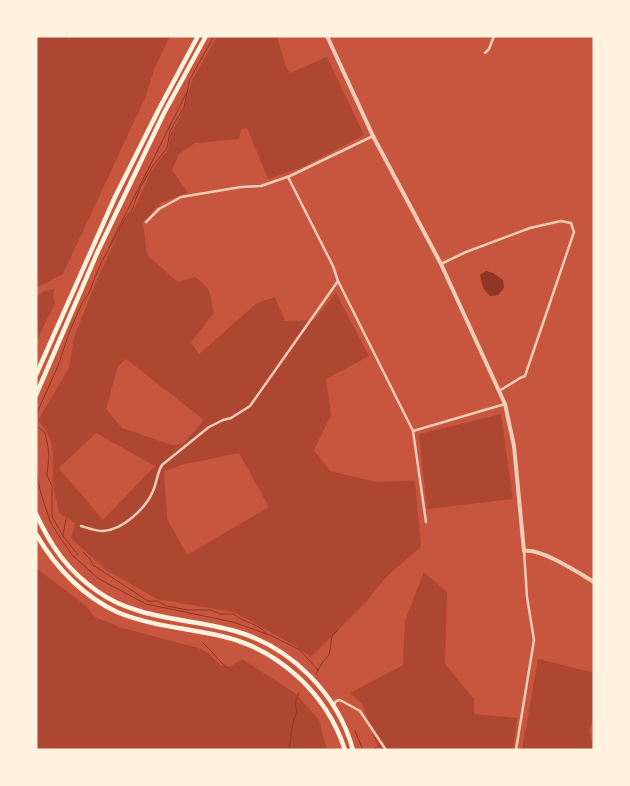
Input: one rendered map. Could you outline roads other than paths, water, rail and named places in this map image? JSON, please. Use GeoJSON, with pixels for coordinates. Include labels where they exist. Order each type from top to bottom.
{"type":"FeatureCollection","features":[{"type":"Feature","properties":{"kind":"highway"},"geometry":{"type":"LineString","coordinates":[[36,375],[115,198],[198,36]]}},
{"type":"Feature","properties":{"kind":"highway"},"geometry":{"type":"LineString","coordinates":[[36,396],[98,251],[164,113],[206,36]]}},
{"type":"Feature","properties":{"kind":"highway"},"geometry":{"type":"LineString","coordinates":[[36,514],[56,551],[76,574],[98,592],[124,605],[151,614],[235,631],[276,649],[296,663],[316,682],[334,705],[343,721],[353,750]]}},
{"type":"Feature","properties":{"kind":"highway"},"geometry":{"type":"LineString","coordinates":[[36,534],[56,566],[70,580],[86,593],[117,612],[153,623],[223,636],[259,649],[278,661],[303,682],[328,712],[345,750]]}},
{"type":"Feature","properties":{"kind":"street"},"geometry":{"type":"LineString","coordinates":[[327,36],[373,136],[441,264],[505,404],[514,446],[528,597],[534,640],[516,750]]}},
{"type":"Feature","properties":{"kind":"street"},"geometry":{"type":"LineString","coordinates":[[485,53],[489,49],[494,36]]}},
{"type":"Feature","properties":{"kind":"street"},"geometry":{"type":"LineString","coordinates":[[146,222],[159,208],[181,197],[234,188],[261,186],[288,177],[373,136]]}},
{"type":"Feature","properties":{"kind":"street"},"geometry":{"type":"LineString","coordinates":[[288,177],[334,266],[338,281],[413,431],[426,522]]}},
{"type":"Feature","properties":{"kind":"street"},"geometry":{"type":"LineString","coordinates":[[441,264],[466,252],[530,228],[561,221],[571,224],[574,232],[525,376],[499,391]]}},
{"type":"Feature","properties":{"kind":"street"},"geometry":{"type":"LineString","coordinates":[[81,526],[105,531],[124,524],[132,518],[152,493],[158,471],[162,465],[202,432],[223,420],[231,418],[250,406],[338,281]]}},
{"type":"Feature","properties":{"kind":"street"},"geometry":{"type":"LineString","coordinates":[[413,431],[505,404]]}},
{"type":"Feature","properties":{"kind":"street"},"geometry":{"type":"LineString","coordinates":[[524,551],[531,550],[558,562],[594,582]]}},
{"type":"Feature","properties":{"kind":"street"},"geometry":{"type":"LineString","coordinates":[[334,705],[336,701],[340,700],[360,711],[386,750]]}},
{"type":"Feature","properties":{"kind":"waterway"},"geometry":{"type":"LineString","coordinates":[[36,415],[58,366],[82,303],[88,295],[101,263],[132,210],[140,188],[152,167],[167,148],[170,131],[184,107],[190,79],[214,36]]}},
{"type":"Feature","properties":{"kind":"waterway"},"geometry":{"type":"LineString","coordinates":[[109,247],[187,92]]}},
{"type":"Feature","properties":{"kind":"waterway"},"geometry":{"type":"LineString","coordinates":[[36,425],[45,433],[48,447],[47,475],[52,486],[52,516],[63,536],[78,555]]}},
{"type":"Feature","properties":{"kind":"waterway"},"geometry":{"type":"LineString","coordinates":[[36,472],[50,521],[57,533],[72,555],[99,579],[146,604],[233,622],[272,636],[300,650],[318,670]]}},
{"type":"Feature","properties":{"kind":"waterway"},"geometry":{"type":"LineString","coordinates":[[63,535],[66,519]]}},
{"type":"Feature","properties":{"kind":"waterway"},"geometry":{"type":"LineString","coordinates":[[83,552],[93,565],[148,601],[157,601],[167,606],[188,610],[210,610],[221,614],[234,614],[256,625],[267,635]]}},
{"type":"Feature","properties":{"kind":"waterway"},"geometry":{"type":"LineString","coordinates":[[316,674],[329,655],[332,636],[338,630]]}},
{"type":"Feature","properties":{"kind":"waterway"},"geometry":{"type":"LineString","coordinates":[[203,643],[227,668]]}},
{"type":"Feature","properties":{"kind":"waterway"},"geometry":{"type":"LineString","coordinates":[[289,750],[293,722],[297,712],[295,703],[299,693]]}},
{"type":"Feature","properties":{"kind":"waterway"},"geometry":{"type":"LineString","coordinates":[[355,731],[363,750]]}}]}
